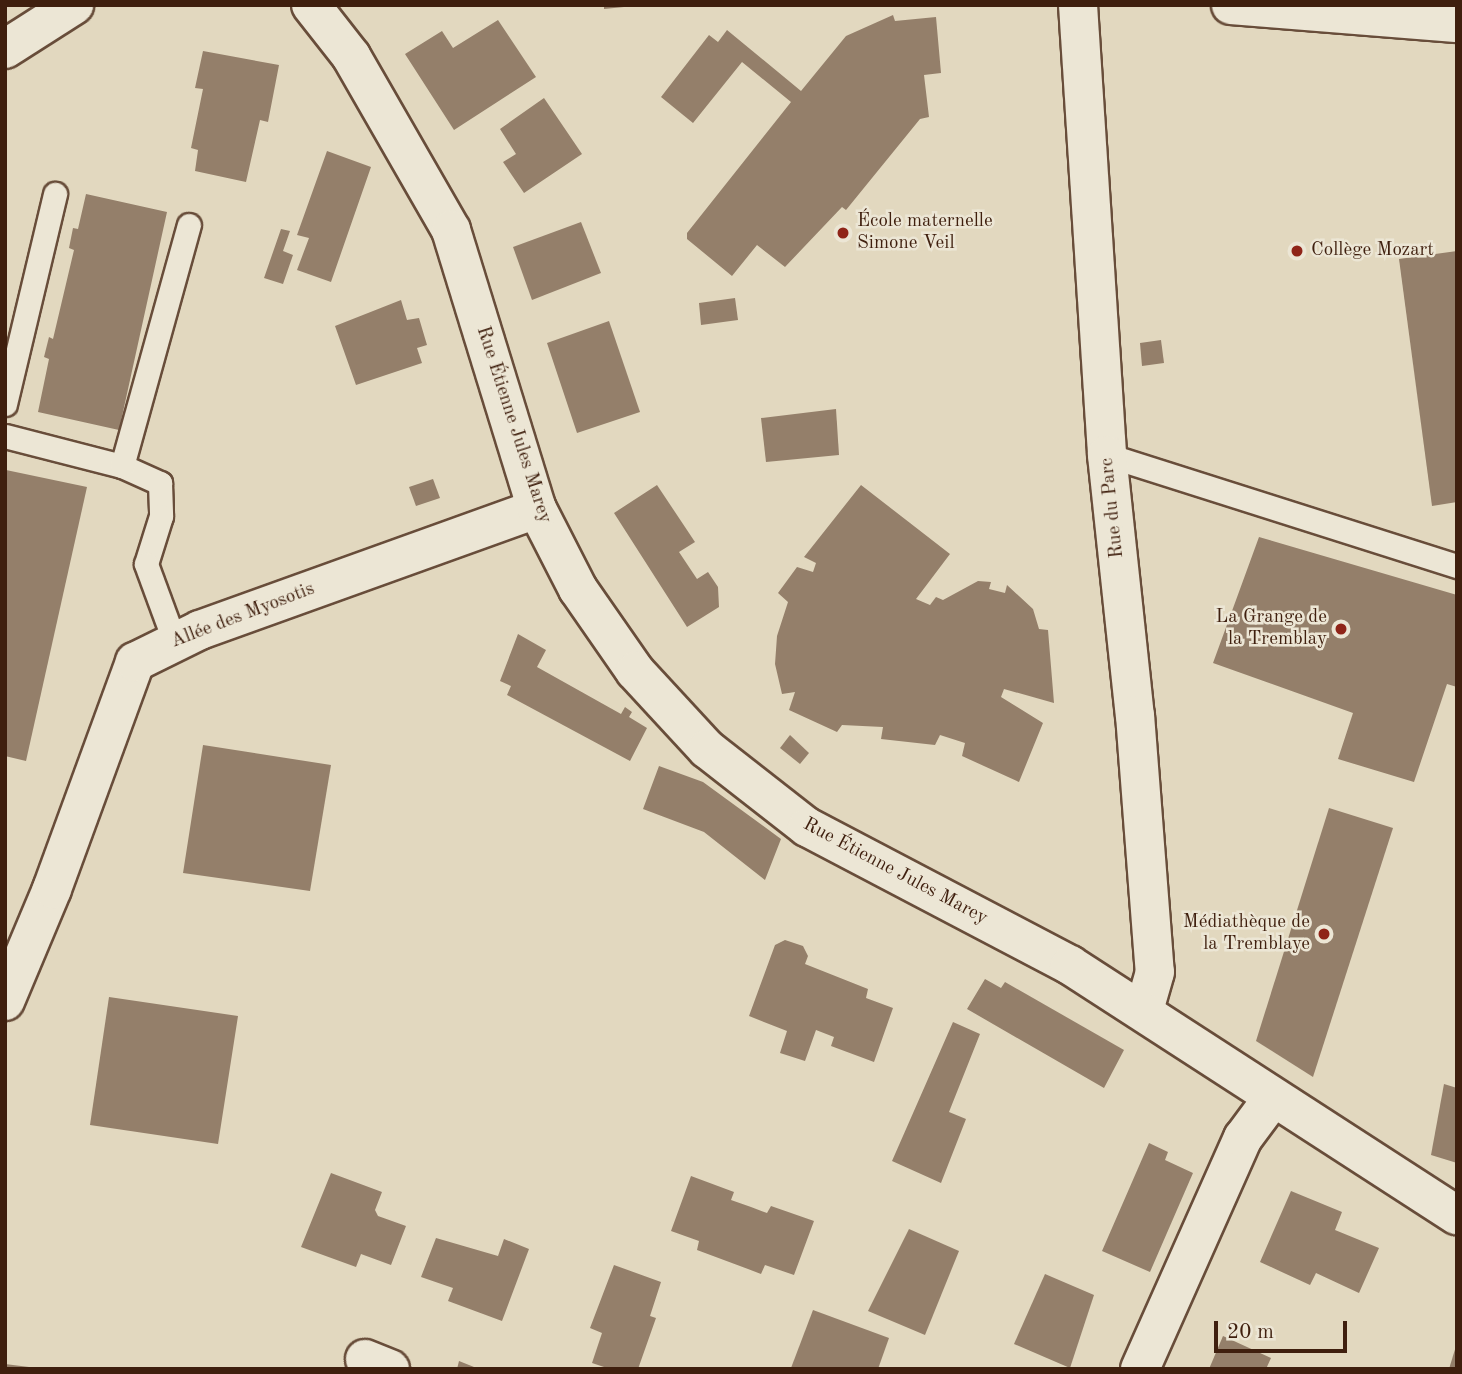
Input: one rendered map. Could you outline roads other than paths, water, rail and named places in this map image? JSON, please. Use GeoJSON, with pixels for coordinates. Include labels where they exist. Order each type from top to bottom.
{"type":"FeatureCollection","features":[{"type":"Feature","properties":{"kind":"street"},"geometry":{"type":"LineString","coordinates":[[8,47],[38,5]]}},
{"type":"Feature","properties":{"kind":"street"},"geometry":{"type":"LineString","coordinates":[[8,47],[74,5]]}},
{"type":"Feature","properties":{"kind":"street","name":"Rue Étienne Jules Marey"},"geometry":{"type":"LineString","coordinates":[[311,5],[351,55],[451,230],[537,509],[578,589],[628,661],[707,749],[807,827],[1070,965],[1144,1010],[1272,1099],[1457,1215]]}},
{"type":"Feature","properties":{"kind":"street","name":"Rue du Parc"},"geometry":{"type":"LineString","coordinates":[[1078,5],[1107,456],[1135,715],[1155,972],[1144,1010]]}},
{"type":"Feature","properties":{"kind":"street"},"geometry":{"type":"LineString","coordinates":[[1231,5],[1457,23]]}},
{"type":"Feature","properties":{"kind":"street","name":"Allée des Myosotis"},"geometry":{"type":"LineString","coordinates":[[5,1001],[52,889],[135,662],[174,640],[537,509]]}},
{"type":"Feature","properties":{"kind":"street"},"geometry":{"type":"LineString","coordinates":[[1140,1369],[1243,1138],[1272,1099]]}},
{"type":"Feature","properties":{"kind":"lane"},"geometry":{"type":"LineString","coordinates":[[5,404],[55,194]]}},
{"type":"Feature","properties":{"kind":"lane"},"geometry":{"type":"LineString","coordinates":[[122,466],[189,225]]}},
{"type":"Feature","properties":{"kind":"lane"},"geometry":{"type":"LineString","coordinates":[[5,436],[122,466],[160,483],[161,516],[146,564],[174,640]]}},
{"type":"Feature","properties":{"kind":"lane"},"geometry":{"type":"LineString","coordinates":[[1107,456],[1457,565]]}},
{"type":"Feature","properties":{"kind":"place","name":"École maternelle Simone Veil"},"geometry":{"type":"Point","coordinates":[843,233]}},
{"type":"Feature","properties":{"kind":"place","name":"Collège Mozart"},"geometry":{"type":"Point","coordinates":[1297,251]}},
{"type":"Feature","properties":{"kind":"place","name":"La Grange de la Tremblay"},"geometry":{"type":"Point","coordinates":[1341,629]}},
{"type":"Feature","properties":{"kind":"place","name":"Médiathèque de la Tremblaye"},"geometry":{"type":"Point","coordinates":[1324,934]}}]}
